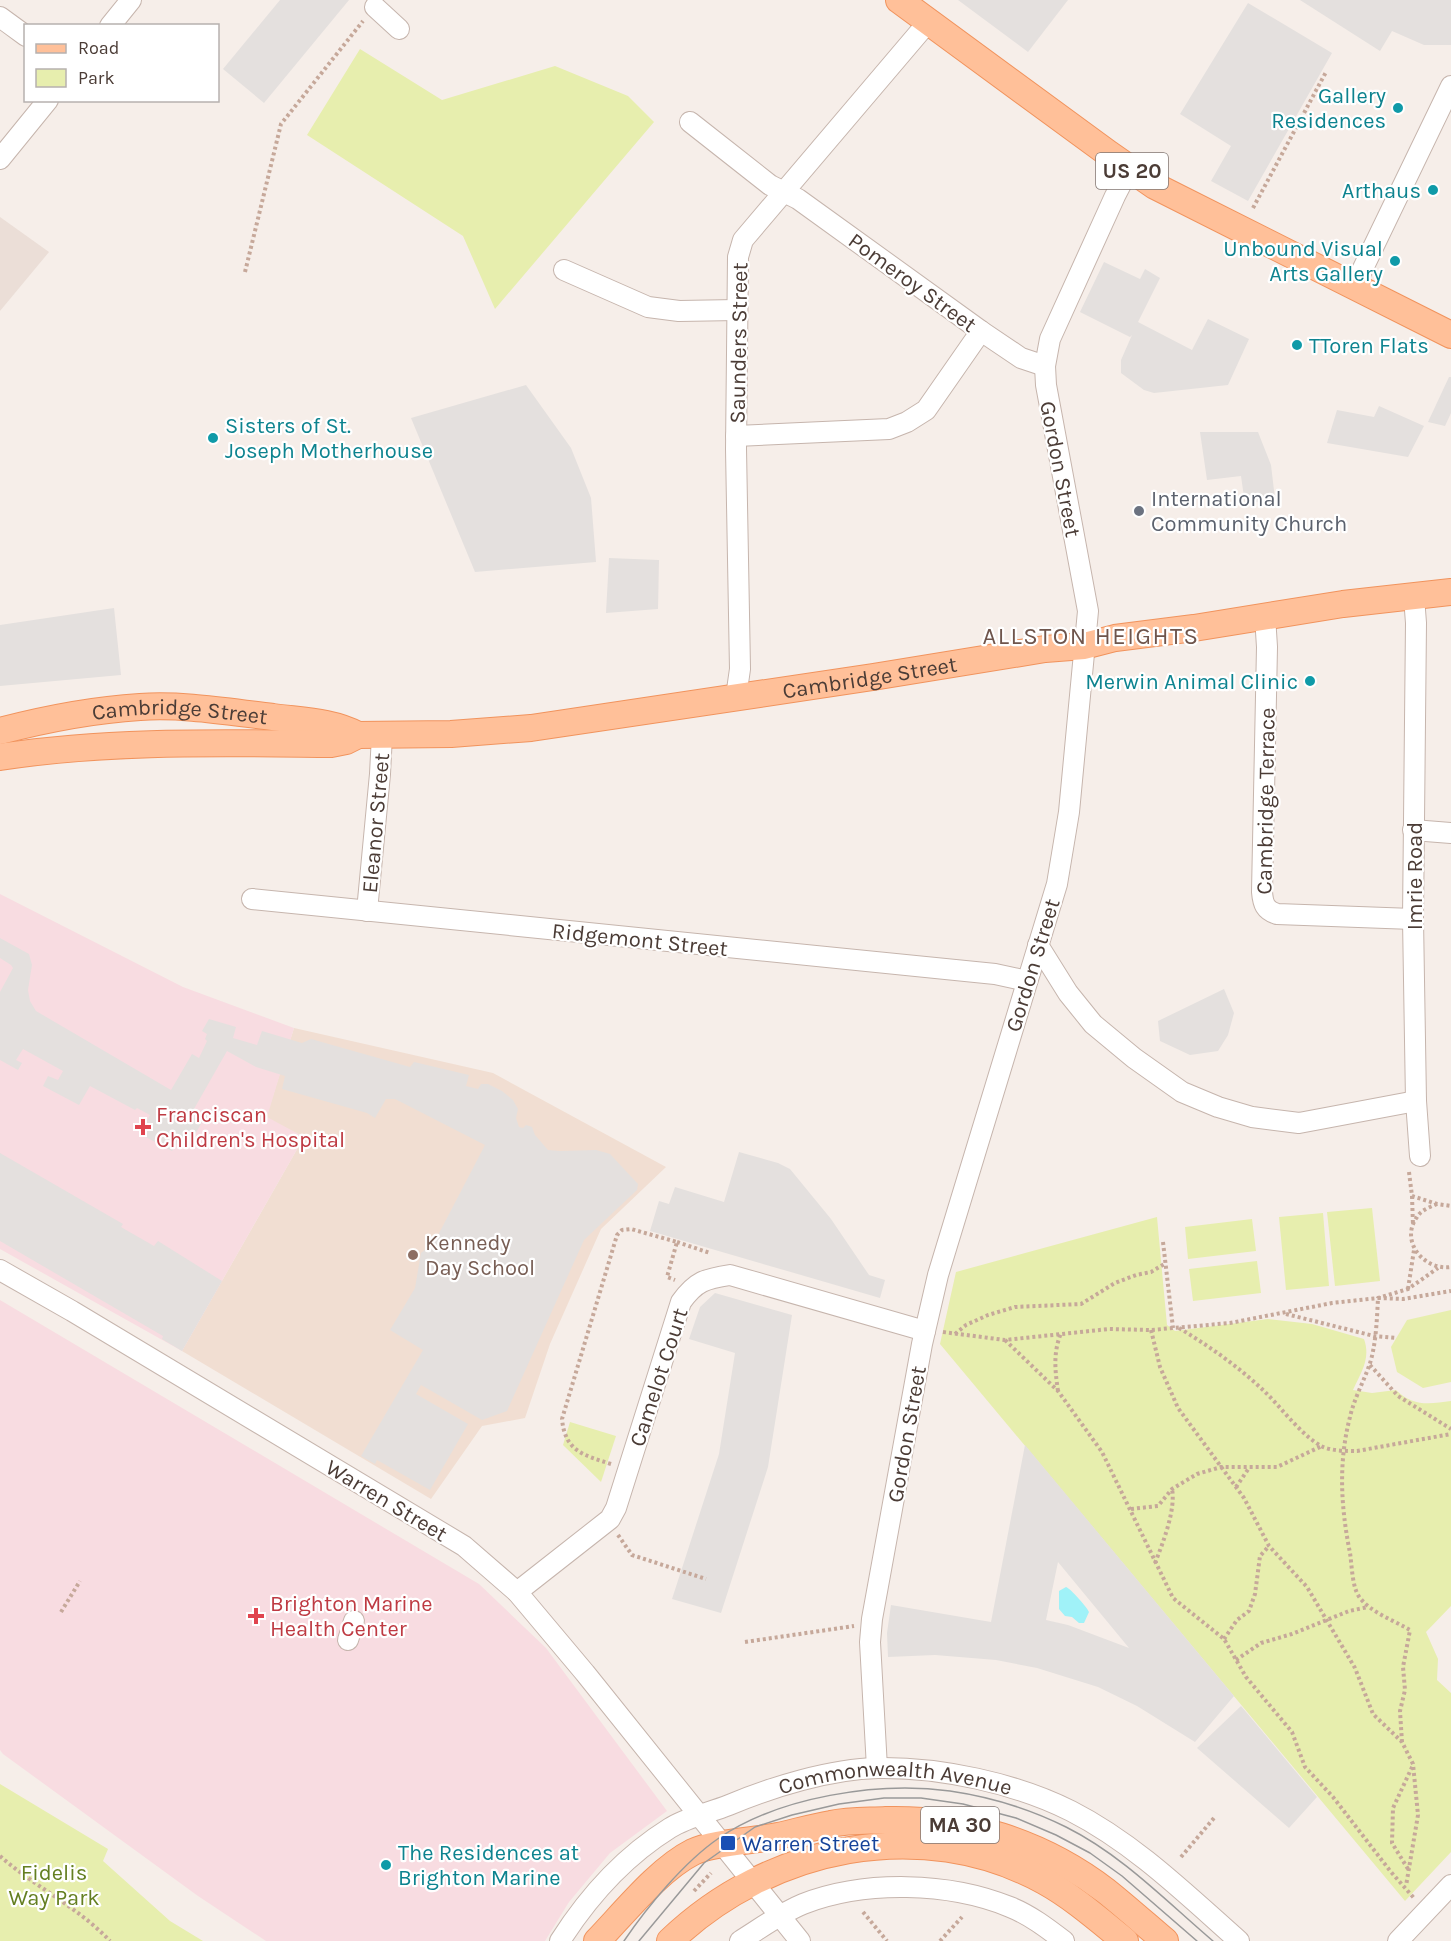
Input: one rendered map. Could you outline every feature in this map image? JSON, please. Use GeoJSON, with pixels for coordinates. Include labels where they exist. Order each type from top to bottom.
{"type":"FeatureCollection","features":[{"type":"Feature","properties":{"kind":"main road","name":"US 20"},"geometry":{"type":"LineString","coordinates":[[899,0],[1129,169],[1185,202],[1451,335]]}},
{"type":"Feature","properties":{"kind":"main road","name":"Cambridge Street"},"geometry":{"type":"LineString","coordinates":[[0,757],[63,749],[143,744],[331,744],[370,735],[451,734],[531,728],[1045,649],[1084,646],[1115,638],[1342,604],[1451,592]]}},
{"type":"Feature","properties":{"kind":"main road","name":"Cambridge Street"},"geometry":{"type":"LineString","coordinates":[[0,731],[90,712],[162,707],[224,711],[330,724],[370,735]]}},
{"type":"Feature","properties":{"kind":"main road","name":"Commonwealth Avenue"},"geometry":{"type":"LineString","coordinates":[[597,1941],[634,1901],[681,1859],[695,1851],[833,1823],[908,1820],[949,1823],[985,1830],[1018,1841],[1059,1860],[1105,1890],[1164,1941]]}},
{"type":"Feature","properties":{"kind":"main road","name":"MA 30"},"geometry":{"type":"LineString","coordinates":[[670,1941],[705,1911],[753,1881],[785,1866],[833,1852],[874,1846],[908,1846],[947,1850],[1010,1866],[1045,1882],[1088,1911],[1125,1941]]}},
{"type":"Feature","properties":{"kind":"street"},"geometry":{"type":"LineString","coordinates":[[112,24],[131,0]]}},
{"type":"Feature","properties":{"kind":"street"},"geometry":{"type":"LineString","coordinates":[[375,7],[399,29]]}},
{"type":"Feature","properties":{"kind":"street"},"geometry":{"type":"LineString","coordinates":[[0,17],[24,35]]}},
{"type":"Feature","properties":{"kind":"street","name":"Saunders Street"},"geometry":{"type":"LineString","coordinates":[[736,697],[740,669],[736,436],[738,257],[743,240],[929,21]]}},
{"type":"Feature","properties":{"kind":"street"},"geometry":{"type":"LineString","coordinates":[[1354,287],[1451,86]]}},
{"type":"Feature","properties":{"kind":"street"},"geometry":{"type":"LineString","coordinates":[[0,159],[46,102]]}},
{"type":"Feature","properties":{"kind":"street","name":"Pomeroy Street"},"geometry":{"type":"LineString","coordinates":[[690,122],[770,185],[798,199],[981,331],[1021,358],[1045,366]]}},
{"type":"Feature","properties":{"kind":"street","name":"Gordon Street"},"geometry":{"type":"LineString","coordinates":[[878,1768],[870,1642],[872,1619],[932,1331],[938,1275],[1062,862],[1069,812],[1088,611],[1046,385],[1045,366],[1050,339],[1129,169]]}},
{"type":"Feature","properties":{"kind":"street"},"geometry":{"type":"LineString","coordinates":[[564,270],[648,307],[679,311],[737,310]]}},
{"type":"Feature","properties":{"kind":"street"},"geometry":{"type":"LineString","coordinates":[[736,436],[889,429],[907,422],[926,410],[981,331]]}},
{"type":"Feature","properties":{"kind":"street","name":"Imrie Road"},"geometry":{"type":"LineString","coordinates":[[1414,597],[1416,623],[1413,830],[1416,1101],[1414,1161]]}},
{"type":"Feature","properties":{"kind":"street","name":"Cambridge Terrace"},"geometry":{"type":"LineString","coordinates":[[1265,616],[1267,647],[1263,903],[1269,911],[1277,914],[1413,919]]}},
{"type":"Feature","properties":{"kind":"street","name":"Eleanor Street"},"geometry":{"type":"LineString","coordinates":[[368,910],[380,774],[370,735]]}},
{"type":"Feature","properties":{"kind":"street"},"geometry":{"type":"LineString","coordinates":[[1413,830],[1451,833]]}},
{"type":"Feature","properties":{"kind":"street","name":"Ridgemont Street"},"geometry":{"type":"LineString","coordinates":[[252,899],[995,974],[1027,981]]}},
{"type":"Feature","properties":{"kind":"street"},"geometry":{"type":"LineString","coordinates":[[1038,945],[1068,993],[1093,1024],[1134,1058],[1182,1092],[1218,1107],[1252,1117],[1299,1123],[1416,1101]]}},
{"type":"Feature","properties":{"kind":"street","name":"Warren Street"},"geometry":{"type":"LineString","coordinates":[[0,1270],[464,1546],[517,1592],[800,1941]]}},
{"type":"Feature","properties":{"kind":"street","name":"Camelot Court"},"geometry":{"type":"LineString","coordinates":[[517,1592],[610,1519],[616,1508],[681,1302],[691,1288],[705,1279],[730,1275],[932,1331]]}},
{"type":"Feature","properties":{"kind":"street"},"geometry":{"type":"LineString","coordinates":[[348,1640],[354,1621]]}},
{"type":"Feature","properties":{"kind":"street","name":"Commonwealth Avenue"},"geometry":{"type":"LineString","coordinates":[[560,1941],[594,1895],[632,1858],[671,1827],[777,1787],[878,1768],[940,1772],[984,1781],[1029,1794],[1071,1811],[1135,1853],[1239,1941]]}},
{"type":"Feature","properties":{"kind":"street"},"geometry":{"type":"LineString","coordinates":[[1398,1941],[1451,1885]]}},
{"type":"Feature","properties":{"kind":"street"},"geometry":{"type":"LineString","coordinates":[[740,1941],[804,1904],[848,1891],[900,1887],[946,1891],[979,1897],[1011,1907],[1040,1923],[1064,1941]]}},
{"type":"Feature","properties":{"kind":"path"},"geometry":{"type":"LineString","coordinates":[[245,272],[281,124],[375,7]]}},
{"type":"Feature","properties":{"kind":"path"},"geometry":{"type":"LineString","coordinates":[[1253,208],[1326,72]]}},
{"type":"Feature","properties":{"kind":"path"},"geometry":{"type":"LineString","coordinates":[[1413,1228],[1414,1161]]}},
{"type":"Feature","properties":{"kind":"path"},"geometry":{"type":"LineString","coordinates":[[1412,1196],[1451,1206]]}},
{"type":"Feature","properties":{"kind":"path"},"geometry":{"type":"LineString","coordinates":[[1437,1204],[1416,1217],[1411,1238],[1415,1249],[1427,1263],[1438,1268],[1450,1269]]}},
{"type":"Feature","properties":{"kind":"path"},"geometry":{"type":"LineString","coordinates":[[617,1466],[586,1456],[571,1446],[563,1432],[562,1419],[617,1235],[622,1230],[631,1229],[710,1252]]}},
{"type":"Feature","properties":{"kind":"path"},"geometry":{"type":"LineString","coordinates":[[675,1280],[667,1277],[676,1242]]}},
{"type":"Feature","properties":{"kind":"path"},"geometry":{"type":"LineString","coordinates":[[1163,1242],[1175,1328]]}},
{"type":"Feature","properties":{"kind":"path"},"geometry":{"type":"LineString","coordinates":[[1408,1289],[1415,1249]]}},
{"type":"Feature","properties":{"kind":"path"},"geometry":{"type":"LineString","coordinates":[[955,1334],[966,1325],[988,1315],[1015,1307],[1081,1304],[1115,1283],[1151,1272],[1166,1263]]}},
{"type":"Feature","properties":{"kind":"path"},"geometry":{"type":"LineString","coordinates":[[1378,1298],[1408,1289],[1438,1268]]}},
{"type":"Feature","properties":{"kind":"path"},"geometry":{"type":"LineString","coordinates":[[932,1331],[1005,1340],[1109,1329],[1151,1330],[1230,1323],[1332,1303],[1378,1298],[1403,1299],[1451,1291]]}},
{"type":"Feature","properties":{"kind":"path"},"geometry":{"type":"LineString","coordinates":[[1378,1298],[1370,1365],[1355,1395],[1344,1451],[1341,1489],[1346,1535],[1358,1595],[1369,1607],[1410,1630],[1403,1667],[1405,1690],[1400,1711],[1402,1742]]}},
{"type":"Feature","properties":{"kind":"path"},"geometry":{"type":"LineString","coordinates":[[1284,1313],[1374,1336],[1396,1338]]}},
{"type":"Feature","properties":{"kind":"path"},"geometry":{"type":"LineString","coordinates":[[1175,1328],[1228,1361],[1322,1446],[1344,1451],[1358,1451],[1451,1434]]}},
{"type":"Feature","properties":{"kind":"path"},"geometry":{"type":"LineString","coordinates":[[1151,1330],[1161,1367],[1178,1408],[1244,1498],[1269,1546],[1307,1587],[1355,1668],[1373,1714],[1402,1742],[1413,1764],[1418,1815],[1406,1886]]}},
{"type":"Feature","properties":{"kind":"path"},"geometry":{"type":"LineString","coordinates":[[1058,1392],[1054,1361],[1061,1333]]}},
{"type":"Feature","properties":{"kind":"path"},"geometry":{"type":"LineString","coordinates":[[1005,1340],[1058,1392],[1102,1452],[1173,1598],[1224,1640],[1246,1677],[1292,1732],[1305,1767],[1333,1797],[1414,1898]]}},
{"type":"Feature","properties":{"kind":"path"},"geometry":{"type":"LineString","coordinates":[[1370,1365],[1398,1396],[1451,1429]]}},
{"type":"Feature","properties":{"kind":"path"},"geometry":{"type":"LineString","coordinates":[[1131,1509],[1158,1506],[1172,1489],[1197,1474],[1221,1467],[1277,1467],[1322,1446]]}},
{"type":"Feature","properties":{"kind":"path"},"geometry":{"type":"LineString","coordinates":[[1236,1487],[1249,1468]]}},
{"type":"Feature","properties":{"kind":"path"},"geometry":{"type":"LineString","coordinates":[[1155,1563],[1169,1517],[1172,1489]]}},
{"type":"Feature","properties":{"kind":"path"},"geometry":{"type":"LineString","coordinates":[[618,1534],[632,1555],[705,1579]]}},
{"type":"Feature","properties":{"kind":"path"},"geometry":{"type":"LineString","coordinates":[[1224,1640],[1237,1620],[1248,1611],[1255,1594],[1260,1556],[1269,1546]]}},
{"type":"Feature","properties":{"kind":"path"},"geometry":{"type":"LineString","coordinates":[[61,1612],[80,1581]]}},
{"type":"Feature","properties":{"kind":"path"},"geometry":{"type":"LineString","coordinates":[[1236,1660],[1261,1643],[1349,1611],[1369,1607]]}},
{"type":"Feature","properties":{"kind":"path"},"geometry":{"type":"LineString","coordinates":[[745,1642],[854,1626]]}},
{"type":"Feature","properties":{"kind":"path"},"geometry":{"type":"LineString","coordinates":[[1408,1869],[1392,1843],[1393,1808],[1413,1764]]}},
{"type":"Feature","properties":{"kind":"path"},"geometry":{"type":"LineString","coordinates":[[1181,1857],[1214,1818]]}},
{"type":"Feature","properties":{"kind":"path"},"geometry":{"type":"LineString","coordinates":[[0,1857],[97,1927],[110,1941]]}},
{"type":"Feature","properties":{"kind":"path"},"geometry":{"type":"LineString","coordinates":[[863,1912],[887,1941]]}},
{"type":"Feature","properties":{"kind":"path"},"geometry":{"type":"LineString","coordinates":[[940,1941],[962,1917]]}},
{"type":"Feature","properties":{"kind":"shaded area"},"geometry":{"type":"Polygon","coordinates":[[[280,0],[349,0],[264,103],[223,69],[280,0]]]}},
{"type":"Feature","properties":{"kind":"shaded area"},"geometry":{"type":"Polygon","coordinates":[[[958,0],[1068,0],[1028,52],[958,0]]]}},
{"type":"Feature","properties":{"kind":"shaded area"},"geometry":{"type":"Polygon","coordinates":[[[1300,0],[1451,0],[1451,45],[1424,45],[1392,31],[1380,51],[1300,0]]]}},
{"type":"Feature","properties":{"kind":"shaded area"},"geometry":{"type":"Polygon","coordinates":[[[1248,3],[1332,53],[1248,201],[1211,181],[1231,146],[1180,114],[1248,3]]]}},
{"type":"Feature","properties":{"kind":"shaded area"},"geometry":{"type":"Polygon","coordinates":[[[0,217],[49,252],[0,311],[0,217]]]}},
{"type":"Feature","properties":{"kind":"shaded area"},"geometry":{"type":"Polygon","coordinates":[[[1104,262],[1140,279],[1145,269],[1160,278],[1138,322],[1192,350],[1208,319],[1249,339],[1228,385],[1154,393],[1144,390],[1121,373],[1121,360],[1132,335],[1130,337],[1080,312],[1104,262]]]}},
{"type":"Feature","properties":{"kind":"shaded area"},"geometry":{"type":"Polygon","coordinates":[[[1451,377],[1451,413],[1445,426],[1428,422],[1451,377]]]}},
{"type":"Feature","properties":{"kind":"shaded area"},"geometry":{"type":"Polygon","coordinates":[[[526,385],[571,448],[591,498],[596,562],[475,572],[411,418],[526,385]]]}},
{"type":"Feature","properties":{"kind":"shaded area"},"geometry":{"type":"Polygon","coordinates":[[[1379,406],[1424,426],[1408,457],[1327,443],[1337,410],[1374,417],[1379,406]]]}},
{"type":"Feature","properties":{"kind":"shaded area"},"geometry":{"type":"Polygon","coordinates":[[[1200,432],[1258,432],[1271,465],[1275,499],[1245,504],[1241,476],[1207,480],[1200,432]]]}},
{"type":"Feature","properties":{"kind":"shaded area"},"geometry":{"type":"Polygon","coordinates":[[[609,558],[659,560],[658,609],[606,613],[609,558]]]}},
{"type":"Feature","properties":{"kind":"shaded area"},"geometry":{"type":"Polygon","coordinates":[[[114,608],[121,675],[0,686],[0,625],[114,608]]]}},
{"type":"Feature","properties":{"kind":"shaded area","name":"Franciscan Children's Hospital"},"geometry":{"type":"Polygon","coordinates":[[[0,894],[183,987],[294,1028],[267,1117],[304,1137],[182,1351],[0,1249],[0,894]]]}},
{"type":"Feature","properties":{"kind":"shaded area"},"geometry":{"type":"Polygon","coordinates":[[[0,938],[29,954],[32,965],[28,990],[30,1001],[36,1011],[171,1090],[192,1054],[199,1058],[207,1041],[205,1039],[207,1034],[202,1031],[209,1019],[236,1027],[233,1038],[257,1045],[262,1031],[302,1043],[311,1039],[410,1067],[414,1062],[469,1075],[466,1086],[478,1089],[481,1084],[488,1084],[513,1100],[518,1109],[516,1118],[519,1127],[523,1128],[526,1125],[532,1127],[535,1135],[548,1150],[596,1150],[610,1154],[638,1184],[637,1190],[584,1240],[507,1411],[482,1420],[421,1385],[416,1394],[468,1424],[430,1490],[377,1460],[375,1464],[361,1456],[423,1350],[390,1330],[415,1288],[421,1253],[435,1241],[485,1145],[395,1099],[386,1099],[375,1118],[367,1113],[282,1089],[285,1076],[256,1067],[227,1051],[190,1116],[202,1122],[188,1147],[178,1142],[172,1151],[140,1134],[150,1115],[137,1108],[135,1110],[90,1086],[79,1105],[43,1086],[48,1076],[58,1080],[63,1071],[23,1049],[16,1060],[22,1063],[18,1070],[0,1060],[0,992],[13,968],[0,958],[0,938]]]}},
{"type":"Feature","properties":{"kind":"shaded area"},"geometry":{"type":"Polygon","coordinates":[[[1224,989],[1234,1013],[1228,1035],[1218,1051],[1190,1055],[1160,1041],[1158,1021],[1224,989]]]}},
{"type":"Feature","properties":{"kind":"shaded area","name":"Kennedy Day School"},"geometry":{"type":"Polygon","coordinates":[[[294,1028],[493,1073],[666,1167],[601,1229],[550,1344],[525,1418],[482,1426],[431,1499],[182,1351],[304,1137],[266,1118],[294,1028]]]}},
{"type":"Feature","properties":{"kind":"shaded area"},"geometry":{"type":"Polygon","coordinates":[[[739,1152],[778,1163],[790,1169],[831,1219],[869,1275],[885,1280],[880,1298],[650,1231],[659,1201],[669,1204],[675,1187],[724,1202],[739,1152]]]}},
{"type":"Feature","properties":{"kind":"shaded area"},"geometry":{"type":"Polygon","coordinates":[[[0,1153],[123,1224],[121,1227],[126,1230],[154,1246],[158,1241],[222,1281],[182,1351],[162,1339],[163,1336],[0,1241],[0,1153]]]}},
{"type":"Feature","properties":{"kind":"shaded area"},"geometry":{"type":"Polygon","coordinates":[[[715,1293],[792,1315],[768,1467],[721,1613],[672,1599],[719,1454],[735,1353],[689,1339],[700,1307],[715,1293]]]}},
{"type":"Feature","properties":{"kind":"shaded area","name":"Brighton Marine Health Center"},"geometry":{"type":"Polygon","coordinates":[[[0,1300],[479,1584],[546,1648],[667,1811],[610,1853],[569,1902],[545,1941],[266,1941],[198,1896],[3,1754],[0,1750],[0,1300]]]}},
{"type":"Feature","properties":{"kind":"shaded area"},"geometry":{"type":"Polygon","coordinates":[[[1025,1445],[1234,1696],[1195,1742],[1137,1706],[1098,1687],[1037,1668],[996,1660],[935,1655],[888,1657],[887,1633],[891,1605],[991,1622],[1025,1445]],[[1058,1562],[1046,1620],[1068,1625],[1129,1648],[1058,1562]]]}},
{"type":"Feature","properties":{"kind":"shaded area"},"geometry":{"type":"Polygon","coordinates":[[[1241,1706],[1317,1797],[1289,1828],[1197,1748],[1241,1706]]]}},
{"type":"Feature","properties":{"kind":"green space"},"geometry":{"type":"Polygon","coordinates":[[[360,49],[442,100],[555,66],[628,96],[654,122],[495,309],[463,236],[307,135],[360,49]]]}},
{"type":"Feature","properties":{"kind":"green space"},"geometry":{"type":"Polygon","coordinates":[[[1372,1208],[1380,1281],[1335,1286],[1327,1212],[1372,1208]]]}},
{"type":"Feature","properties":{"kind":"green space"},"geometry":{"type":"Polygon","coordinates":[[[1323,1213],[1329,1286],[1286,1290],[1279,1217],[1323,1213]]]}},
{"type":"Feature","properties":{"kind":"green space"},"geometry":{"type":"Polygon","coordinates":[[[1157,1217],[1167,1325],[1175,1331],[1268,1319],[1312,1324],[1364,1339],[1366,1359],[1353,1390],[1372,1393],[1396,1390],[1415,1402],[1422,1403],[1451,1401],[1451,1606],[1426,1632],[1438,1659],[1437,1680],[1451,1693],[1451,1852],[1405,1901],[940,1344],[956,1272],[1157,1217]]]}},
{"type":"Feature","properties":{"kind":"green space"},"geometry":{"type":"Polygon","coordinates":[[[1252,1219],[1256,1251],[1188,1259],[1185,1227],[1252,1219]]]}},
{"type":"Feature","properties":{"kind":"green space"},"geometry":{"type":"Polygon","coordinates":[[[1257,1261],[1261,1293],[1193,1301],[1189,1269],[1257,1261]]]}},
{"type":"Feature","properties":{"kind":"green space"},"geometry":{"type":"Polygon","coordinates":[[[1451,1310],[1451,1382],[1423,1388],[1397,1372],[1391,1347],[1407,1320],[1451,1310]]]}},
{"type":"Feature","properties":{"kind":"green space"},"geometry":{"type":"Polygon","coordinates":[[[570,1422],[616,1436],[601,1482],[563,1445],[570,1422]]]}},
{"type":"Feature","properties":{"kind":"green space","name":"Fidelis Way Park"},"geometry":{"type":"Polygon","coordinates":[[[0,1784],[108,1849],[103,1861],[170,1921],[203,1941],[0,1941],[0,1784]]]}},
{"type":"Feature","properties":{"kind":"water"},"geometry":{"type":"Polygon","coordinates":[[[1066,1587],[1079,1598],[1089,1612],[1084,1623],[1065,1616],[1059,1609],[1059,1591],[1066,1587]]]}},
{"type":"Feature","properties":{"kind":"tram line"},"geometry":{"type":"LineString","coordinates":[[624,1941],[655,1900],[693,1859],[719,1838],[743,1824],[799,1802],[830,1795],[892,1788],[922,1788],[980,1797],[1010,1804],[1066,1827],[1125,1865],[1213,1941]]}},
{"type":"Feature","properties":{"kind":"tram line"},"geometry":{"type":"LineString","coordinates":[[639,1941],[704,1863],[755,1827],[792,1815],[839,1804],[884,1798],[921,1798],[963,1804],[1016,1818],[1056,1835],[1090,1853],[1122,1876],[1197,1941]]}},
{"type":"Feature","properties":{"kind":"place","name":"Gallery Residences"},"geometry":{"type":"Point","coordinates":[1398,108]}},
{"type":"Feature","properties":{"kind":"place","name":"Arthaus"},"geometry":{"type":"Point","coordinates":[1433,190]}},
{"type":"Feature","properties":{"kind":"place","name":"Unbound Visual Arts Gallery"},"geometry":{"type":"Point","coordinates":[1395,261]}},
{"type":"Feature","properties":{"kind":"place","name":"TToren Flats"},"geometry":{"type":"Point","coordinates":[1297,345]}},
{"type":"Feature","properties":{"kind":"place","name":"Sisters of St. Joseph Motherhouse"},"geometry":{"type":"Point","coordinates":[213,438]}},
{"type":"Feature","properties":{"kind":"place","name":"International Community Church"},"geometry":{"type":"Point","coordinates":[1139,511]}},
{"type":"Feature","properties":{"kind":"place","name":"Merwin Animal Clinic"},"geometry":{"type":"Point","coordinates":[1310,681]}},
{"type":"Feature","properties":{"kind":"place","name":"Franciscan Children's Hospital"},"geometry":{"type":"Point","coordinates":[143,1127]}},
{"type":"Feature","properties":{"kind":"place","name":"Kennedy Day School"},"geometry":{"type":"Point","coordinates":[413,1255]}},
{"type":"Feature","properties":{"kind":"place","name":"Brighton Marine Health Center"},"geometry":{"type":"Point","coordinates":[256,1616]}},
{"type":"Feature","properties":{"kind":"place","name":"Warren Street"},"geometry":{"type":"Point","coordinates":[728,1843]}},
{"type":"Feature","properties":{"kind":"place","name":"The Residences at Brighton Marine"},"geometry":{"type":"Point","coordinates":[386,1865]}},
{"type":"Feature","properties":{"kind":"district","name":"ALLSTON HEIGHTS"},"geometry":{"type":"Point","coordinates":[1091,636]}}]}
